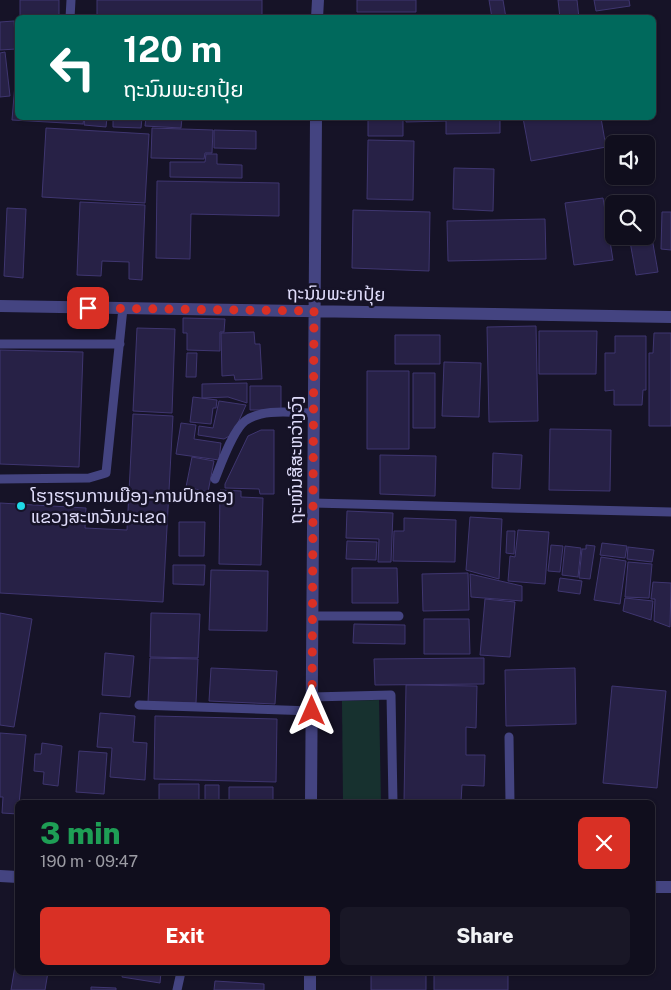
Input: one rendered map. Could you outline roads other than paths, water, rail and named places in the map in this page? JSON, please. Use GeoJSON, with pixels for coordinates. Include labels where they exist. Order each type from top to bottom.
{"type":"FeatureCollection","features":[{"type":"Feature","properties":{"kind":"street"},"geometry":{"type":"LineString","coordinates":[[317,15],[318,0]]}},
{"type":"Feature","properties":{"kind":"street","name":"ຖະໜົນສີສະຫວ່າງວົງ"},"geometry":{"type":"LineString","coordinates":[[311,800],[316,120]]}},
{"type":"Feature","properties":{"kind":"street","name":"ຖະນົນພະຍາປຸ້ຍ"},"geometry":{"type":"LineString","coordinates":[[0,306],[671,317]]}},
{"type":"Feature","properties":{"kind":"street"},"geometry":{"type":"LineString","coordinates":[[0,876],[15,877]]}},
{"type":"Feature","properties":{"kind":"street"},"geometry":{"type":"LineString","coordinates":[[655,887],[671,887]]}},
{"type":"Feature","properties":{"kind":"street"},"geometry":{"type":"LineString","coordinates":[[310,975],[310,990]]}},
{"type":"Feature","properties":{"kind":"lane"},"geometry":{"type":"LineString","coordinates":[[70,15],[71,0]]}},
{"type":"Feature","properties":{"kind":"lane"},"geometry":{"type":"LineString","coordinates":[[0,479],[89,478],[106,473],[123,308]]}},
{"type":"Feature","properties":{"kind":"lane"},"geometry":{"type":"LineString","coordinates":[[0,344],[120,344]]}},
{"type":"Feature","properties":{"kind":"lane"},"geometry":{"type":"LineString","coordinates":[[215,479],[229,445],[245,421],[266,413],[313,413]]}},
{"type":"Feature","properties":{"kind":"lane"},"geometry":{"type":"LineString","coordinates":[[313,503],[671,512]]}},
{"type":"Feature","properties":{"kind":"lane"},"geometry":{"type":"LineString","coordinates":[[312,616],[399,616]]}},
{"type":"Feature","properties":{"kind":"lane"},"geometry":{"type":"LineString","coordinates":[[312,697],[391,695],[394,800]]}},
{"type":"Feature","properties":{"kind":"lane"},"geometry":{"type":"LineString","coordinates":[[139,705],[312,711]]}},
{"type":"Feature","properties":{"kind":"lane"},"geometry":{"type":"LineString","coordinates":[[509,737],[510,800]]}},
{"type":"Feature","properties":{"kind":"lane"},"geometry":{"type":"LineString","coordinates":[[177,990],[181,975]]}},
{"type":"Feature","properties":{"kind":"place","name":"ໂຮງຮຽນການເມືອງ-ການປົກຄອງ ແຂວງສະຫວັນນະເຂດ"},"geometry":{"type":"Point","coordinates":[21,506]}}]}
